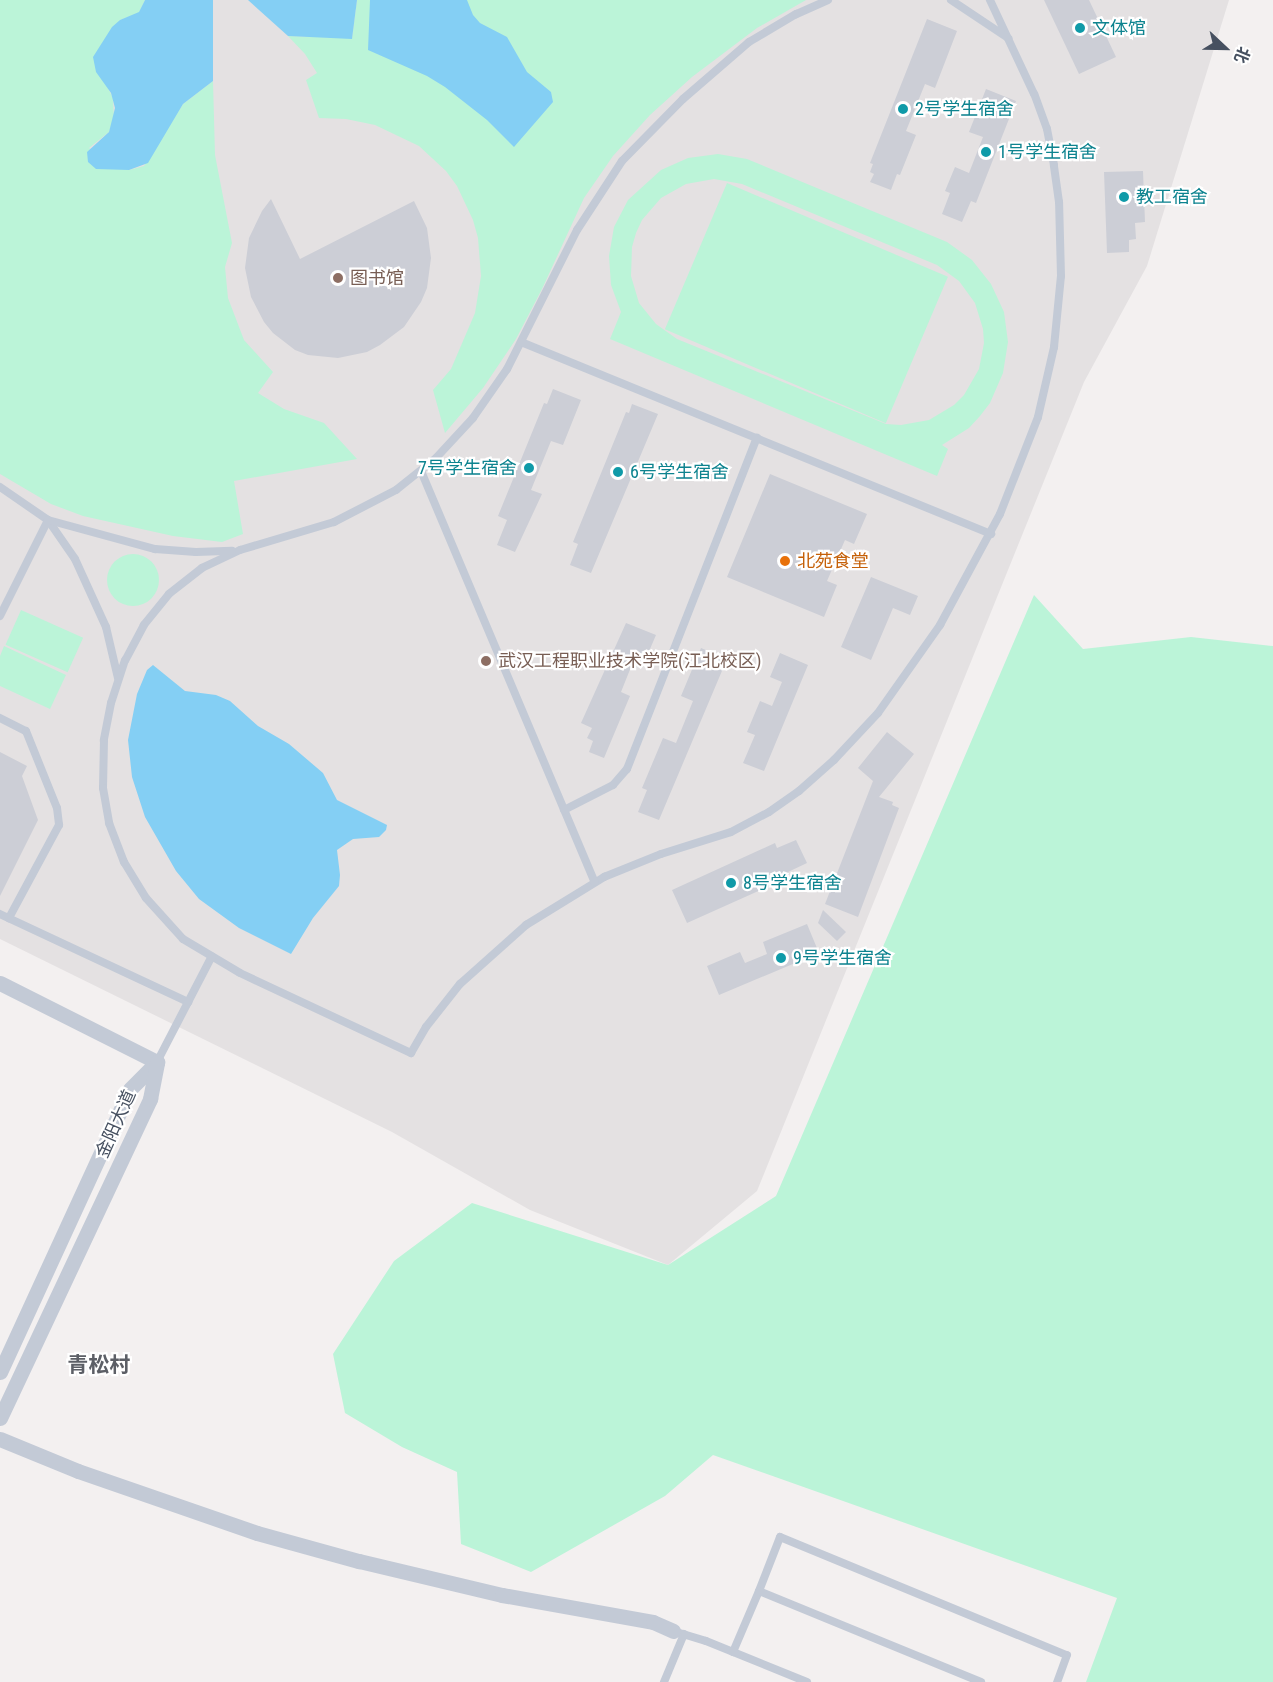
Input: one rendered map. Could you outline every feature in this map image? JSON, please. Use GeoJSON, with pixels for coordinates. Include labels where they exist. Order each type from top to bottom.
{"type":"FeatureCollection","features":[{"type":"Feature","properties":{"kind":"street"},"geometry":{"type":"LineString","coordinates":[[0,984],[158,1062]]}},
{"type":"Feature","properties":{"kind":"street","name":"金阳大道"},"geometry":{"type":"LineString","coordinates":[[0,1372],[130,1089],[158,1062]]}},
{"type":"Feature","properties":{"kind":"street","name":"金阳大道"},"geometry":{"type":"LineString","coordinates":[[0,1418],[150,1099],[158,1062]]}},
{"type":"Feature","properties":{"kind":"street"},"geometry":{"type":"LineString","coordinates":[[0,1439],[78,1471],[257,1533],[359,1561],[502,1595],[653,1622],[678,1633]]}},
{"type":"Feature","properties":{"kind":"lane"},"geometry":{"type":"LineString","coordinates":[[828,0],[796,14],[749,42],[683,99],[637,144],[590,206],[507,369],[473,418],[421,471],[375,503],[334,522],[240,550],[202,568],[169,594],[144,625],[118,679],[104,740],[102,770],[106,805],[116,843],[134,880],[164,919],[183,939],[240,973],[411,1053],[442,1005],[480,963],[526,924],[595,882],[632,865],[751,823],[799,791],[856,738],[898,687],[956,598],[991,534],[1038,417],[1054,348],[1061,276],[1059,202],[1049,138],[1012,41],[990,0]]}},
{"type":"Feature","properties":{"kind":"lane"},"geometry":{"type":"LineString","coordinates":[[951,0],[1012,41]]}},
{"type":"Feature","properties":{"kind":"lane"},"geometry":{"type":"LineString","coordinates":[[521,342],[991,534]]}},
{"type":"Feature","properties":{"kind":"lane"},"geometry":{"type":"LineString","coordinates":[[564,810],[613,785],[627,769],[757,438]]}},
{"type":"Feature","properties":{"kind":"lane"},"geometry":{"type":"LineString","coordinates":[[421,471],[595,882]]}},
{"type":"Feature","properties":{"kind":"lane"},"geometry":{"type":"LineString","coordinates":[[0,487],[48,520],[155,549],[196,552],[240,550]]}},
{"type":"Feature","properties":{"kind":"lane"},"geometry":{"type":"LineString","coordinates":[[0,616],[48,520]]}},
{"type":"Feature","properties":{"kind":"lane"},"geometry":{"type":"LineString","coordinates":[[48,520],[75,559],[98,604],[113,651],[118,679]]}},
{"type":"Feature","properties":{"kind":"lane"},"geometry":{"type":"LineString","coordinates":[[0,718],[26,731],[57,808],[59,825],[9,918]]}},
{"type":"Feature","properties":{"kind":"lane"},"geometry":{"type":"LineString","coordinates":[[0,914],[188,1002]]}},
{"type":"Feature","properties":{"kind":"lane"},"geometry":{"type":"LineString","coordinates":[[158,1062],[212,956]]}},
{"type":"Feature","properties":{"kind":"lane"},"geometry":{"type":"LineString","coordinates":[[734,1652],[780,1537],[1067,1655],[1057,1682]]}},
{"type":"Feature","properties":{"kind":"lane"},"geometry":{"type":"LineString","coordinates":[[759,1591],[981,1682]]}},
{"type":"Feature","properties":{"kind":"lane"},"geometry":{"type":"LineString","coordinates":[[663,1682],[678,1633],[734,1652],[807,1682]]}},
{"type":"Feature","properties":{"kind":"shaded area","name":"武汉工程职业技术学院(江北校区)"},"geometry":{"type":"Polygon","coordinates":[[[0,0],[1229,0],[1147,266],[1084,382],[757,1191],[668,1265],[530,1210],[392,1132],[0,939],[0,0]]]}},
{"type":"Feature","properties":{"kind":"green space"},"geometry":{"type":"Polygon","coordinates":[[[0,0],[145,0],[139,13],[120,20],[106,84],[113,98],[114,118],[109,132],[89,148],[129,170],[144,166],[183,104],[213,81],[215,155],[232,243],[225,267],[228,298],[244,340],[273,372],[258,393],[284,409],[324,423],[357,459],[234,481],[243,534],[222,542],[173,536],[83,516],[51,504],[0,474],[0,0]]]}},
{"type":"Feature","properties":{"kind":"green space"},"geometry":{"type":"Polygon","coordinates":[[[357,0],[806,0],[757,28],[692,77],[650,115],[613,156],[584,198],[516,339],[483,388],[445,433],[433,390],[451,369],[475,313],[481,276],[478,238],[473,220],[457,186],[446,171],[419,146],[375,125],[346,119],[319,118],[306,80],[317,73],[305,54],[288,36],[352,38],[357,0]]]}},
{"type":"Feature","properties":{"kind":"green space"},"geometry":{"type":"Polygon","coordinates":[[[718,154],[747,159],[947,242],[972,260],[991,284],[1004,312],[1008,342],[1003,373],[990,403],[980,416],[969,428],[942,445],[948,449],[937,476],[610,339],[621,312],[611,285],[609,256],[614,227],[628,200],[661,170],[688,158],[718,154]],[[714,179],[686,184],[661,198],[642,220],[632,247],[631,276],[639,303],[656,324],[677,339],[886,424],[901,425],[929,420],[954,405],[964,395],[979,369],[984,343],[983,329],[975,303],[959,281],[937,265],[742,184],[714,179]]]}},
{"type":"Feature","properties":{"kind":"green space"},"geometry":{"type":"Polygon","coordinates":[[[727,183],[948,277],[886,423],[665,329],[727,183]]]}},
{"type":"Feature","properties":{"kind":"green space"},"geometry":{"type":"Polygon","coordinates":[[[133,554],[143,556],[151,562],[157,570],[159,580],[157,590],[151,598],[143,604],[133,606],[123,604],[115,598],[109,590],[107,580],[109,570],[115,562],[123,556],[133,554]]]}},
{"type":"Feature","properties":{"kind":"green space"},"geometry":{"type":"Polygon","coordinates":[[[1034,595],[1083,649],[1191,637],[1273,646],[1273,1682],[1086,1682],[1117,1598],[713,1455],[665,1496],[531,1572],[461,1544],[457,1472],[402,1447],[345,1413],[333,1354],[394,1261],[472,1203],[668,1265],[776,1196],[1034,595]]]}},
{"type":"Feature","properties":{"kind":"green space"},"geometry":{"type":"Polygon","coordinates":[[[21,610],[83,638],[68,672],[6,645],[21,610]]]}},
{"type":"Feature","properties":{"kind":"green space"},"geometry":{"type":"Polygon","coordinates":[[[4,646],[66,675],[50,709],[0,686],[0,656],[4,646]]]}},
{"type":"Feature","properties":{"kind":"water"},"geometry":{"type":"Polygon","coordinates":[[[145,0],[213,0],[213,81],[183,104],[148,163],[129,170],[96,169],[88,162],[87,152],[109,132],[115,108],[111,93],[96,72],[93,57],[112,27],[120,20],[139,12],[145,0]]]}},
{"type":"Feature","properties":{"kind":"water"},"geometry":{"type":"Polygon","coordinates":[[[248,0],[357,0],[352,39],[288,36],[248,0]]]}},
{"type":"Feature","properties":{"kind":"water"},"geometry":{"type":"Polygon","coordinates":[[[370,0],[467,0],[473,15],[480,23],[507,37],[527,72],[551,92],[553,102],[514,147],[487,120],[445,87],[427,76],[368,50],[370,0]]]}},
{"type":"Feature","properties":{"kind":"water"},"geometry":{"type":"Polygon","coordinates":[[[153,665],[185,691],[216,695],[230,701],[258,726],[289,744],[323,773],[337,800],[387,825],[386,830],[379,837],[353,839],[337,850],[339,886],[313,918],[291,954],[239,928],[199,899],[176,871],[145,817],[132,777],[128,740],[137,694],[147,670],[153,665]]]}},
{"type":"Feature","properties":{"kind":"building","name":"文体馆"},"geometry":{"type":"Polygon","coordinates":[[[1044,0],[1089,0],[1116,57],[1079,74],[1044,0]]]}},
{"type":"Feature","properties":{"kind":"building","name":"2号学生宿舍"},"geometry":{"type":"Polygon","coordinates":[[[927,19],[957,31],[935,88],[925,84],[906,131],[916,135],[900,175],[897,174],[891,190],[870,182],[874,174],[870,172],[873,164],[870,163],[927,19]]]}},
{"type":"Feature","properties":{"kind":"building","name":"1号学生宿舍"},"geometry":{"type":"Polygon","coordinates":[[[986,89],[1016,101],[976,203],[971,201],[962,222],[942,214],[950,193],[945,191],[955,167],[969,173],[983,137],[969,132],[986,89]]]}},
{"type":"Feature","properties":{"kind":"building","name":"教工宿舍"},"geometry":{"type":"Polygon","coordinates":[[[1143,171],[1145,222],[1135,223],[1136,239],[1129,240],[1129,252],[1107,253],[1104,172],[1143,171]]]}},
{"type":"Feature","properties":{"kind":"building","name":"图书馆"},"geometry":{"type":"Polygon","coordinates":[[[271,199],[300,259],[414,201],[427,228],[431,258],[427,288],[421,302],[404,327],[367,352],[338,358],[308,355],[295,350],[273,333],[264,322],[251,297],[245,268],[249,238],[262,211],[271,199]]]}},
{"type":"Feature","properties":{"kind":"building","name":"7号学生宿舍"},"geometry":{"type":"Polygon","coordinates":[[[553,389],[581,400],[563,445],[551,441],[531,490],[542,494],[515,552],[497,545],[507,520],[498,516],[544,403],[547,404],[553,389]]]}},
{"type":"Feature","properties":{"kind":"building","name":"6号学生宿舍"},"geometry":{"type":"Polygon","coordinates":[[[632,404],[658,414],[591,573],[570,565],[578,544],[573,542],[626,412],[629,413],[632,404]]]}},
{"type":"Feature","properties":{"kind":"building","name":"北苑食堂"},"geometry":{"type":"Polygon","coordinates":[[[770,474],[867,514],[854,544],[845,540],[827,581],[837,585],[824,617],[727,577],[770,474]]]}},
{"type":"Feature","properties":{"kind":"building"},"geometry":{"type":"Polygon","coordinates":[[[871,577],[918,596],[910,615],[893,608],[871,660],[841,647],[871,577]]]}},
{"type":"Feature","properties":{"kind":"building"},"geometry":{"type":"Polygon","coordinates":[[[626,623],[656,635],[647,656],[637,652],[621,692],[630,696],[604,758],[589,752],[593,741],[587,738],[592,728],[581,723],[626,623]]]}},
{"type":"Feature","properties":{"kind":"building"},"geometry":{"type":"Polygon","coordinates":[[[701,648],[727,659],[659,820],[638,812],[647,790],[642,788],[663,738],[676,743],[693,701],[681,696],[701,648]]]}},
{"type":"Feature","properties":{"kind":"building"},"geometry":{"type":"Polygon","coordinates":[[[780,653],[808,665],[764,771],[743,763],[755,735],[747,732],[760,701],[772,706],[782,682],[770,677],[780,653]]]}},
{"type":"Feature","properties":{"kind":"building"},"geometry":{"type":"Polygon","coordinates":[[[887,732],[914,754],[879,797],[893,802],[892,805],[899,808],[858,917],[825,904],[873,781],[858,768],[887,732]]]}},
{"type":"Feature","properties":{"kind":"building"},"geometry":{"type":"Polygon","coordinates":[[[0,752],[27,766],[22,776],[38,820],[0,896],[0,752]]]}},
{"type":"Feature","properties":{"kind":"building","name":"8号学生宿舍"},"geometry":{"type":"Polygon","coordinates":[[[796,840],[807,863],[788,872],[790,877],[687,923],[672,890],[775,843],[777,848],[796,840]]]}},
{"type":"Feature","properties":{"kind":"building"},"geometry":{"type":"Polygon","coordinates":[[[823,910],[846,932],[837,941],[818,923],[823,910]]]}},
{"type":"Feature","properties":{"kind":"building","name":"9号学生宿舍"},"geometry":{"type":"Polygon","coordinates":[[[807,924],[819,953],[719,995],[707,966],[740,952],[745,963],[767,954],[763,942],[807,924]]]}},
{"type":"Feature","properties":{"kind":"place","name":"文体馆"},"geometry":{"type":"Point","coordinates":[1080,28]}},
{"type":"Feature","properties":{"kind":"place","name":"2号学生宿舍"},"geometry":{"type":"Point","coordinates":[903,109]}},
{"type":"Feature","properties":{"kind":"place","name":"1号学生宿舍"},"geometry":{"type":"Point","coordinates":[986,152]}},
{"type":"Feature","properties":{"kind":"place","name":"教工宿舍"},"geometry":{"type":"Point","coordinates":[1124,197]}},
{"type":"Feature","properties":{"kind":"place","name":"图书馆"},"geometry":{"type":"Point","coordinates":[338,278]}},
{"type":"Feature","properties":{"kind":"place","name":"7号学生宿舍"},"geometry":{"type":"Point","coordinates":[529,468]}},
{"type":"Feature","properties":{"kind":"place","name":"6号学生宿舍"},"geometry":{"type":"Point","coordinates":[618,472]}},
{"type":"Feature","properties":{"kind":"place","name":"北苑食堂"},"geometry":{"type":"Point","coordinates":[785,561]}},
{"type":"Feature","properties":{"kind":"place","name":"武汉工程职业技术学院(江北校区)"},"geometry":{"type":"Point","coordinates":[486,661]}},
{"type":"Feature","properties":{"kind":"place","name":"8号学生宿舍"},"geometry":{"type":"Point","coordinates":[731,883]}},
{"type":"Feature","properties":{"kind":"place","name":"9号学生宿舍"},"geometry":{"type":"Point","coordinates":[781,958]}},
{"type":"Feature","properties":{"kind":"district","name":"青松村"},"geometry":{"type":"Point","coordinates":[99,1365]}}]}
